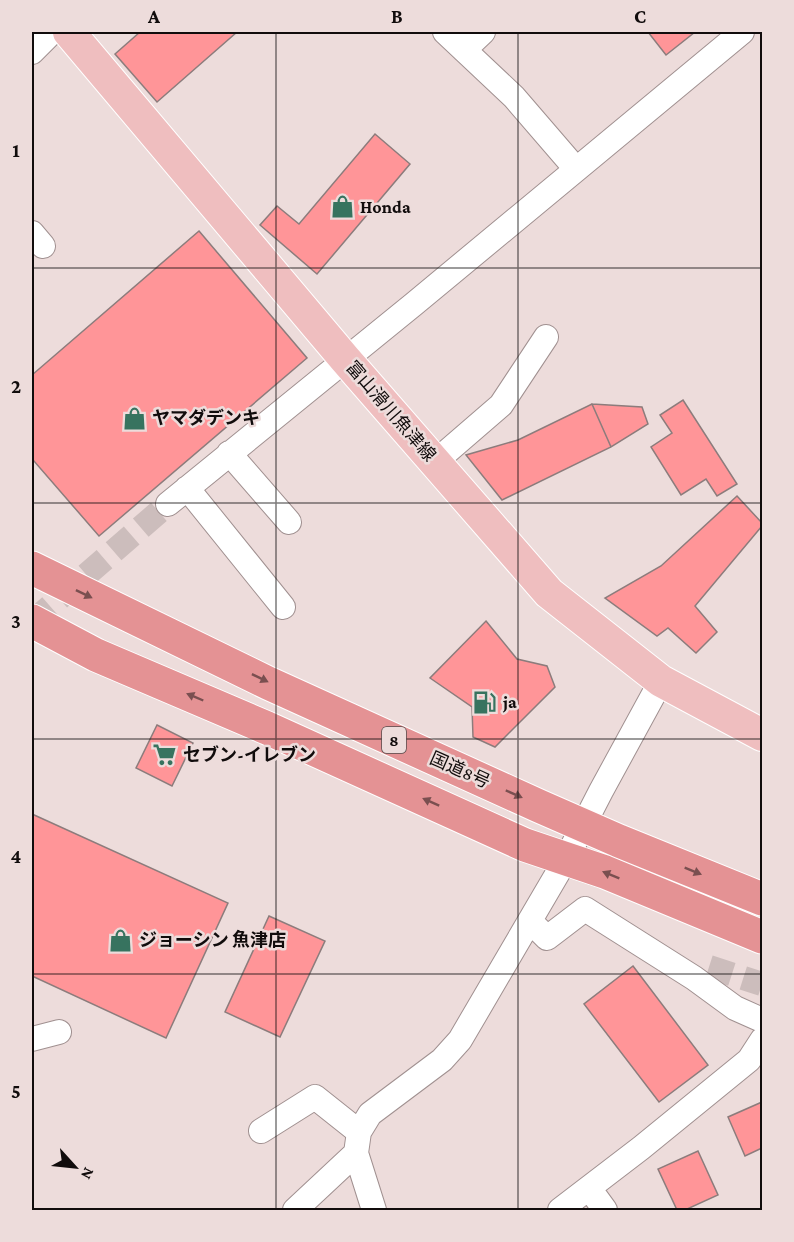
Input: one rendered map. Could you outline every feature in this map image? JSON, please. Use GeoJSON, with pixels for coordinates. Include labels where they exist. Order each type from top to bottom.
{"type":"FeatureCollection","features":[{"type":"Feature","properties":{"kind":"highway","name":"国道8号"},"geometry":{"type":"LineString","coordinates":[[32,568],[268,682],[583,826],[762,899]]}},
{"type":"Feature","properties":{"kind":"highway","name":"8"},"geometry":{"type":"LineString","coordinates":[[32,621],[96,655],[267,728],[525,845],[605,872],[762,937]]}},
{"type":"Feature","properties":{"kind":"main road","name":"富山滑川魚津線"},"geometry":{"type":"LineString","coordinates":[[69,32],[345,359],[549,593],[661,681],[762,735]]}},
{"type":"Feature","properties":{"kind":"street"},"geometry":{"type":"LineString","coordinates":[[32,52],[52,32]]}},
{"type":"Feature","properties":{"kind":"street"},"geometry":{"type":"LineString","coordinates":[[445,32],[514,97],[576,169]]}},
{"type":"Feature","properties":{"kind":"street"},"geometry":{"type":"LineString","coordinates":[[464,50],[483,32]]}},
{"type":"Feature","properties":{"kind":"street"},"geometry":{"type":"LineString","coordinates":[[168,504],[742,32]]}},
{"type":"Feature","properties":{"kind":"street"},"geometry":{"type":"LineString","coordinates":[[435,462],[501,405],[546,337]]}},
{"type":"Feature","properties":{"kind":"street"},"geometry":{"type":"LineString","coordinates":[[229,453],[290,522]]}},
{"type":"Feature","properties":{"kind":"street"},"geometry":{"type":"LineString","coordinates":[[187,488],[283,607]]}},
{"type":"Feature","properties":{"kind":"street"},"geometry":{"type":"LineString","coordinates":[[294,1210],[357,1142],[370,1114],[442,1060],[460,1040],[566,859],[661,681]]}},
{"type":"Feature","properties":{"kind":"street"},"geometry":{"type":"LineString","coordinates":[[530,921],[547,938],[585,909],[701,973],[735,1008],[762,1020]]}},
{"type":"Feature","properties":{"kind":"street"},"geometry":{"type":"LineString","coordinates":[[32,1039],[59,1032]]}},
{"type":"Feature","properties":{"kind":"street"},"geometry":{"type":"LineString","coordinates":[[560,1210],[749,1060],[762,1040]]}},
{"type":"Feature","properties":{"kind":"street"},"geometry":{"type":"LineString","coordinates":[[261,1131],[315,1097],[357,1142],[374,1210]]}},
{"type":"Feature","properties":{"kind":"street"},"geometry":{"type":"LineString","coordinates":[[589,1188],[606,1210]]}},
{"type":"Feature","properties":{"kind":"building"},"geometry":{"type":"Polygon","coordinates":[[[140,32],[237,32],[157,102],[115,54],[140,32]]]}},
{"type":"Feature","properties":{"kind":"building"},"geometry":{"type":"Polygon","coordinates":[[[648,32],[695,32],[666,55],[648,32]]]}},
{"type":"Feature","properties":{"kind":"building"},"geometry":{"type":"Polygon","coordinates":[[[375,134],[410,164],[317,274],[260,225],[277,206],[299,224],[375,134]]]}},
{"type":"Feature","properties":{"kind":"building","name":"ヤマダデンキ"},"geometry":{"type":"Polygon","coordinates":[[[199,231],[307,358],[99,536],[34,461],[32,463],[32,375],[199,231]]]}},
{"type":"Feature","properties":{"kind":"building"},"geometry":{"type":"Polygon","coordinates":[[[683,400],[737,484],[717,496],[706,479],[681,495],[651,447],[672,433],[660,415],[683,400]]]}},
{"type":"Feature","properties":{"kind":"building"},"geometry":{"type":"Polygon","coordinates":[[[592,404],[642,407],[648,424],[611,447],[592,404]]]}},
{"type":"Feature","properties":{"kind":"building"},"geometry":{"type":"Polygon","coordinates":[[[592,404],[611,447],[502,500],[466,455],[518,440],[592,404]]]}},
{"type":"Feature","properties":{"kind":"building"},"geometry":{"type":"Polygon","coordinates":[[[737,496],[762,523],[762,526],[695,606],[717,632],[696,653],[668,628],[657,636],[605,598],[661,566],[737,496]]]}},
{"type":"Feature","properties":{"kind":"building"},"geometry":{"type":"Polygon","coordinates":[[[486,621],[517,659],[547,666],[555,687],[495,747],[473,737],[472,707],[430,678],[486,621]]]}},
{"type":"Feature","properties":{"kind":"building","name":"セブン-イレブン"},"geometry":{"type":"Polygon","coordinates":[[[157,725],[193,743],[172,786],[136,768],[157,725]]]}},
{"type":"Feature","properties":{"kind":"building","name":"ジョーシン 魚津店"},"geometry":{"type":"Polygon","coordinates":[[[32,814],[228,903],[166,1038],[32,976],[32,814]]]}},
{"type":"Feature","properties":{"kind":"building"},"geometry":{"type":"Polygon","coordinates":[[[269,916],[325,941],[280,1037],[225,1012],[269,916]]]}},
{"type":"Feature","properties":{"kind":"building"},"geometry":{"type":"Polygon","coordinates":[[[633,966],[708,1065],[659,1102],[584,1004],[633,966]]]}},
{"type":"Feature","properties":{"kind":"building"},"geometry":{"type":"Polygon","coordinates":[[[762,1102],[762,1148],[745,1156],[728,1117],[762,1102]]]}},
{"type":"Feature","properties":{"kind":"building"},"geometry":{"type":"Polygon","coordinates":[[[698,1151],[718,1195],[685,1210],[677,1210],[658,1169],[698,1151]]]}},
{"type":"Feature","properties":{"kind":"tunnel"},"geometry":{"type":"LineString","coordinates":[[32,622],[168,504]]}},
{"type":"Feature","properties":{"kind":"tunnel"},"geometry":{"type":"LineString","coordinates":[[709,967],[762,984]]}},
{"type":"Feature","properties":{"kind":"place","name":"Honda"},"geometry":{"type":"Point","coordinates":[342,207]}},
{"type":"Feature","properties":{"kind":"place","name":"ヤマダデンキ"},"geometry":{"type":"Point","coordinates":[134,418]}},
{"type":"Feature","properties":{"kind":"place","name":"ja"},"geometry":{"type":"Point","coordinates":[485,702]}},
{"type":"Feature","properties":{"kind":"place","name":"セブン-イレブン"},"geometry":{"type":"Point","coordinates":[165,755]}},
{"type":"Feature","properties":{"kind":"place","name":"ジョーシン 魚津店"},"geometry":{"type":"Point","coordinates":[121,940]}}]}
